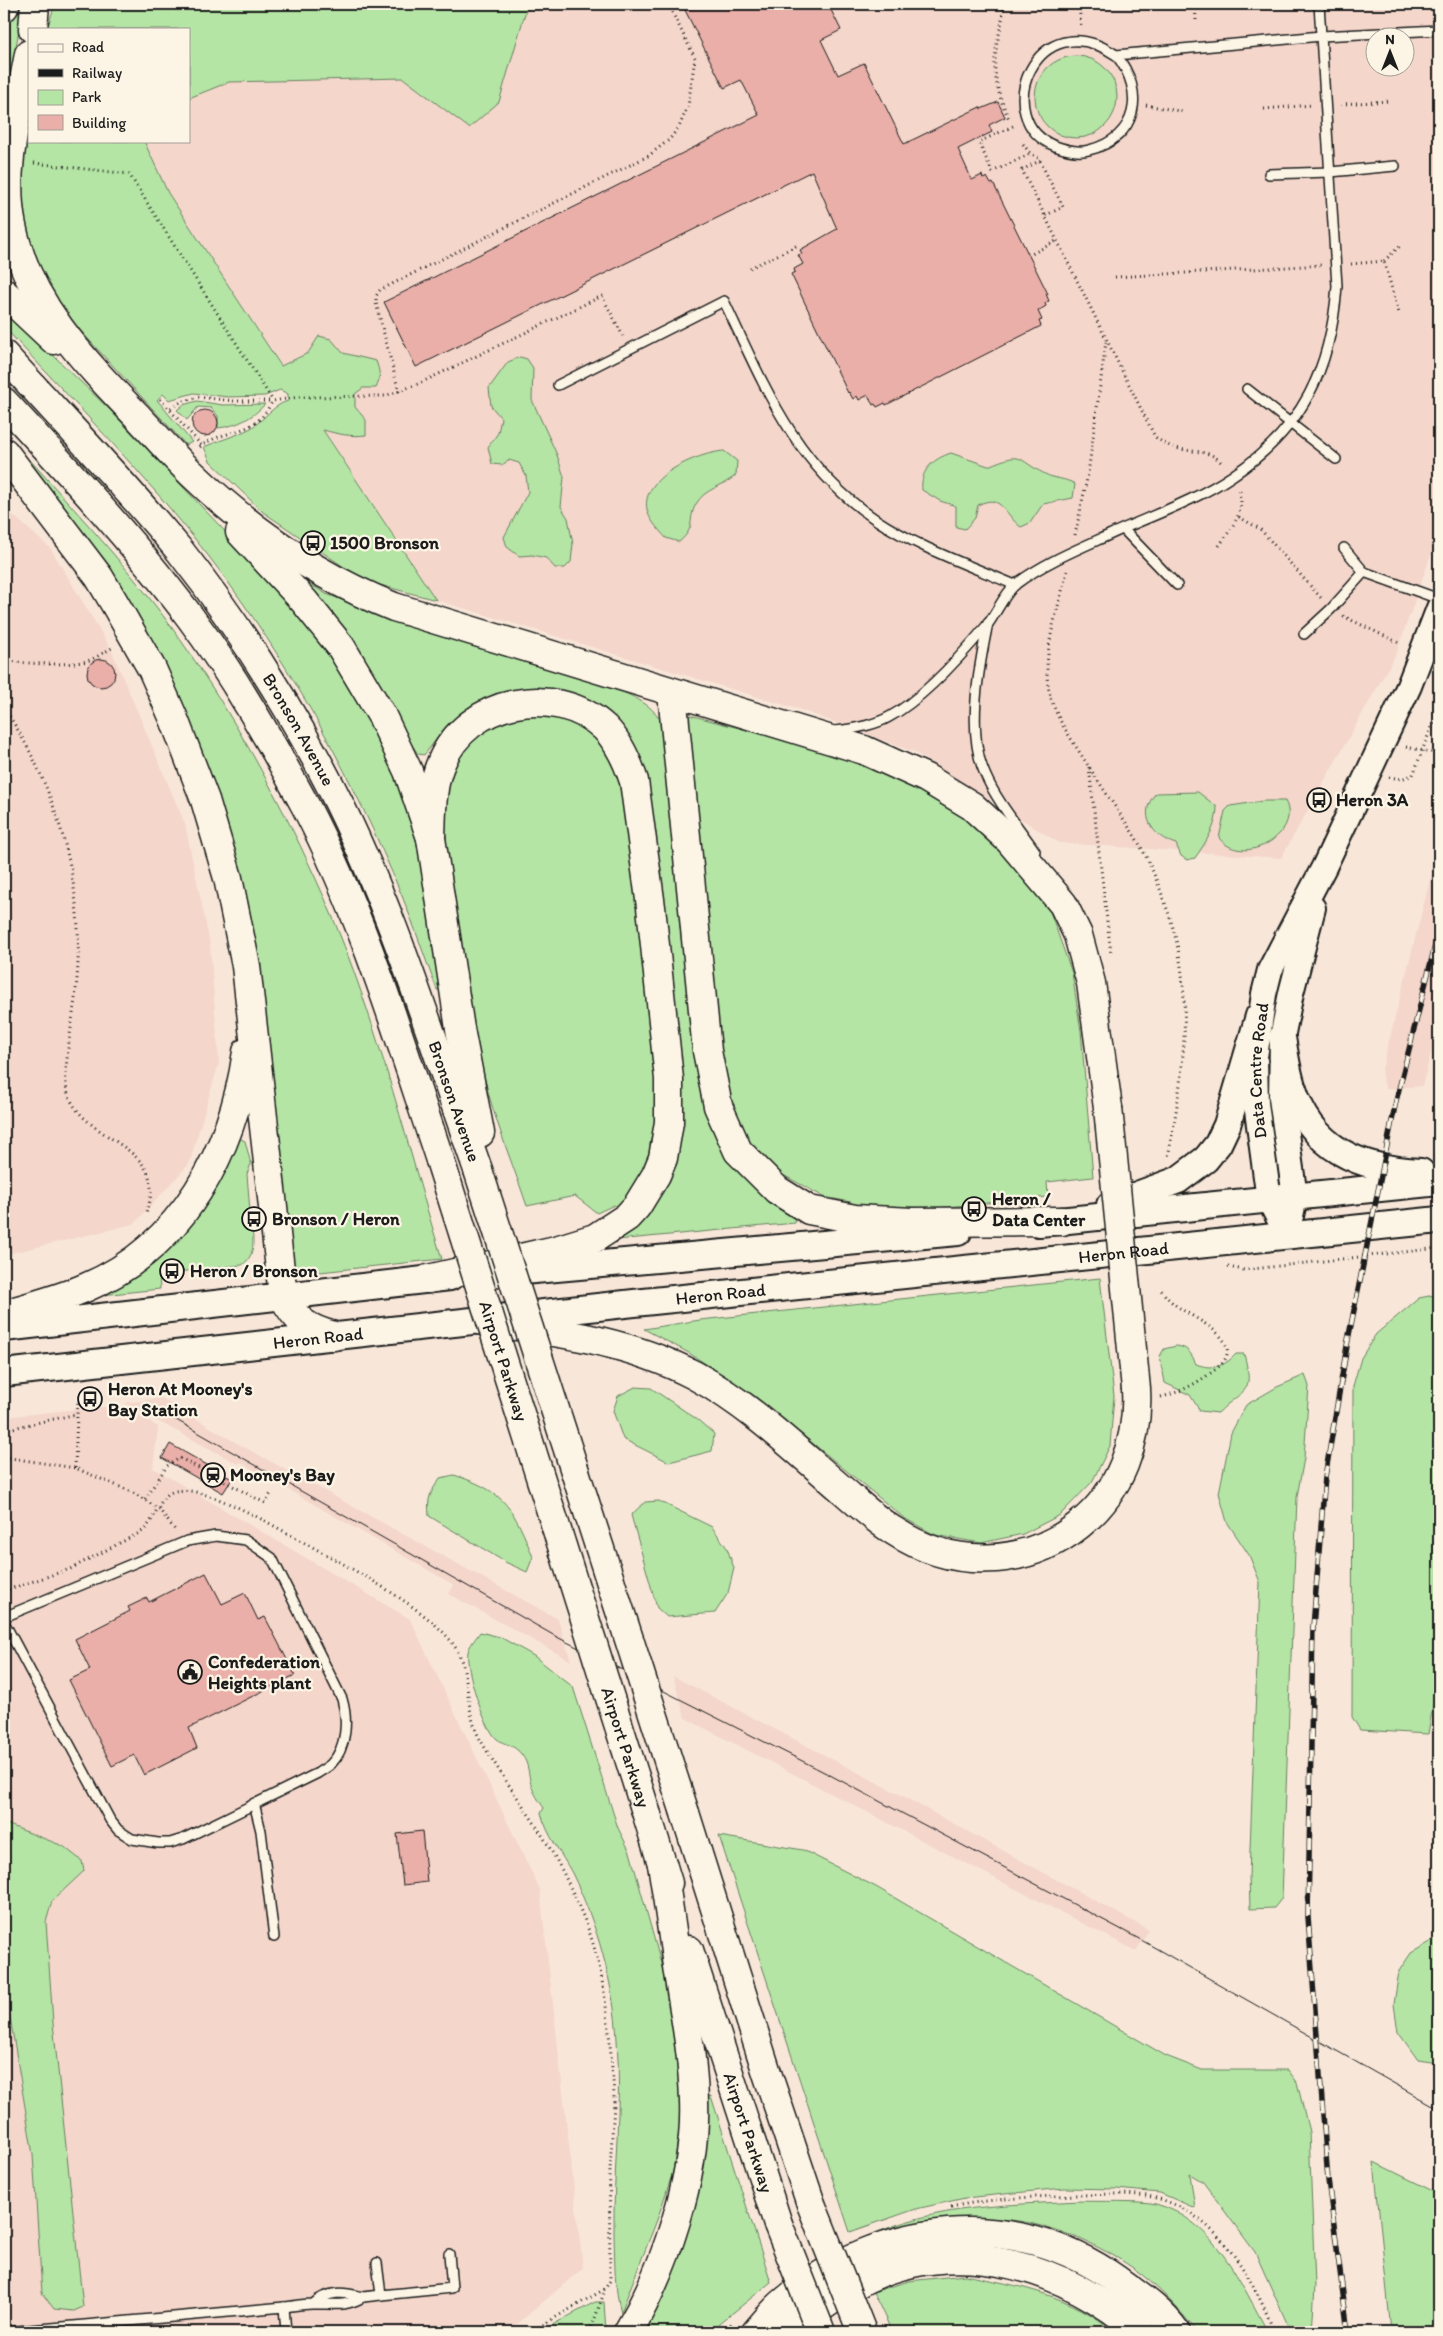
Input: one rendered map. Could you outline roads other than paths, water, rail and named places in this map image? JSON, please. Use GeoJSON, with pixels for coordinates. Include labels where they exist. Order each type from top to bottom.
{"type":"FeatureCollection","features":[{"type":"Feature","properties":{"kind":"highway"},"geometry":{"type":"LineString","coordinates":[[33,28],[35,4]]}},
{"type":"Feature","properties":{"kind":"highway"},"geometry":{"type":"LineString","coordinates":[[28,60],[10,160],[9,206],[22,263],[43,305],[59,328],[108,386],[187,469],[238,530],[304,601],[341,647],[397,747],[417,796],[431,838],[460,1029],[480,1133],[478,1170]]}},
{"type":"Feature","properties":{"kind":"highway"},"geometry":{"type":"LineString","coordinates":[[4,293],[108,386]]}},
{"type":"Feature","properties":{"kind":"highway","name":"Bronson Avenue"},"geometry":{"type":"LineString","coordinates":[[4,355],[118,479],[181,553],[241,636],[317,760],[365,860],[398,938],[478,1170]]}},
{"type":"Feature","properties":{"kind":"highway","name":"Bronson Avenue"},"geometry":{"type":"LineString","coordinates":[[4,402],[98,504],[161,580],[190,618],[257,720],[306,807],[359,923],[440,1160]]}},
{"type":"Feature","properties":{"kind":"highway"},"geometry":{"type":"LineString","coordinates":[[187,469],[283,548],[335,580],[364,595],[672,693],[864,750],[926,778],[951,792],[994,824],[1063,904],[1078,935],[1091,983],[1145,1393],[1138,1412],[1127,1459],[1105,1499],[1091,1516],[1051,1544],[1028,1553],[1003,1559],[978,1560],[936,1552],[893,1531],[750,1412],[695,1376],[641,1351],[617,1344],[482,1321]]}},
{"type":"Feature","properties":{"kind":"highway"},"geometry":{"type":"LineString","coordinates":[[15,471],[99,577],[152,669],[174,719],[216,833],[238,922],[253,1008],[266,1154],[283,1296],[293,1314],[302,1323],[313,1330],[334,1336]]}},
{"type":"Feature","properties":{"kind":"highway"},"geometry":{"type":"LineString","coordinates":[[672,693],[707,1051],[718,1106],[738,1151],[777,1190],[809,1210],[832,1215],[912,1222],[1062,1221]]}},
{"type":"Feature","properties":{"kind":"highway"},"geometry":{"type":"LineString","coordinates":[[428,1279],[556,1250],[595,1238],[613,1228],[637,1206],[656,1175],[667,1140],[670,1101],[651,907],[634,782],[628,762],[606,729],[579,711],[563,704],[545,701],[507,706],[489,712],[461,734],[441,762],[432,797],[431,838]]}},
{"type":"Feature","properties":{"kind":"highway"},"geometry":{"type":"LineString","coordinates":[[4,1314],[88,1287],[111,1275],[146,1251],[182,1215],[209,1174],[230,1126],[242,1084],[253,1008]]}},
{"type":"Feature","properties":{"kind":"highway","name":"Airport Parkway"},"geometry":{"type":"LineString","coordinates":[[440,1160],[662,1864],[778,2224],[821,2332]]}},
{"type":"Feature","properties":{"kind":"highway","name":"Airport Parkway"},"geometry":{"type":"LineString","coordinates":[[478,1170],[767,2073],[811,2204],[862,2332]]}},
{"type":"Feature","properties":{"kind":"highway"},"geometry":{"type":"LineString","coordinates":[[628,2332],[659,2268],[671,2236],[686,2178],[693,2131],[695,2103],[689,2039],[662,1864]]}},
{"type":"Feature","properties":{"kind":"highway"},"geometry":{"type":"LineString","coordinates":[[756,2332],[783,2302],[819,2276],[859,2254],[907,2238],[955,2233],[1006,2236],[1032,2241],[1063,2251],[1098,2267],[1157,2309],[1176,2332]]}},
{"type":"Feature","properties":{"kind":"highway"},"geometry":{"type":"LineString","coordinates":[[790,2332],[795,2326],[841,2293],[869,2278],[913,2264],[939,2259],[1007,2263],[1051,2275],[1098,2299],[1140,2332]]}},
{"type":"Feature","properties":{"kind":"main road","name":"Data Centre Road"},"geometry":{"type":"LineString","coordinates":[[1288,1236],[1269,1200],[1255,1077],[1259,1016],[1270,970],[1324,867],[1409,686],[1439,608]]}},
{"type":"Feature","properties":{"kind":"main road","name":"Data Centre Road"},"geometry":{"type":"LineString","coordinates":[[1288,1236],[1295,1197],[1281,1098],[1282,1038],[1291,993],[1324,867]]}},
{"type":"Feature","properties":{"kind":"main road"},"geometry":{"type":"LineString","coordinates":[[1062,1221],[1162,1188],[1178,1180],[1206,1159],[1218,1144],[1227,1125],[1259,1016]]}},
{"type":"Feature","properties":{"kind":"main road"},"geometry":{"type":"LineString","coordinates":[[1282,1038],[1292,1086],[1302,1112],[1321,1137],[1348,1156],[1371,1166],[1398,1171],[1439,1173]]}},
{"type":"Feature","properties":{"kind":"main road"},"geometry":{"type":"LineString","coordinates":[[4,1328],[428,1279],[861,1242],[1439,1182]]}},
{"type":"Feature","properties":{"kind":"main road","name":"Heron Road"},"geometry":{"type":"LineString","coordinates":[[4,1373],[634,1303],[1439,1220]]}},
{"type":"Feature","properties":{"kind":"lane"},"geometry":{"type":"LineString","coordinates":[[812,734],[853,729],[874,724],[904,708],[922,694],[988,623],[1015,585],[1072,552],[1231,477],[1276,441],[1291,423],[1308,398],[1327,355],[1335,310],[1337,264],[1319,4]]}},
{"type":"Feature","properties":{"kind":"lane"},"geometry":{"type":"LineString","coordinates":[[1116,56],[1127,69],[1133,86],[1134,103],[1129,120],[1118,135],[1103,146],[1086,151],[1068,150],[1050,144],[1036,132],[1027,116],[1023,99],[1025,83],[1031,67],[1042,55],[1055,46],[1071,41],[1087,41],[1103,46],[1116,56],[1321,36],[1439,30]]}},
{"type":"Feature","properties":{"kind":"lane"},"geometry":{"type":"LineString","coordinates":[[1269,174],[1330,172],[1395,166]]}},
{"type":"Feature","properties":{"kind":"lane"},"geometry":{"type":"LineString","coordinates":[[558,385],[724,301],[782,420],[798,445],[833,486],[875,519],[900,534],[1015,585]]}},
{"type":"Feature","properties":{"kind":"lane"},"geometry":{"type":"LineString","coordinates":[[1247,389],[1336,459]]}},
{"type":"Feature","properties":{"kind":"lane"},"geometry":{"type":"LineString","coordinates":[[1123,528],[1177,585]]}},
{"type":"Feature","properties":{"kind":"lane"},"geometry":{"type":"LineString","coordinates":[[1344,548],[1364,572],[1439,599]]}},
{"type":"Feature","properties":{"kind":"lane"},"geometry":{"type":"LineString","coordinates":[[1304,634],[1331,609],[1364,572]]}},
{"type":"Feature","properties":{"kind":"lane"},"geometry":{"type":"LineString","coordinates":[[988,623],[976,699],[977,733],[984,772],[992,789],[1045,866],[1063,904]]}},
{"type":"Feature","properties":{"kind":"lane"},"geometry":{"type":"LineString","coordinates":[[4,1618],[184,1542],[216,1536],[246,1540],[272,1558],[345,1708],[345,1732],[338,1754],[331,1764],[183,1839],[158,1844],[132,1840],[118,1830],[110,1820],[4,1622]]}},
{"type":"Feature","properties":{"kind":"lane"},"geometry":{"type":"LineString","coordinates":[[254,1803],[261,1831],[274,1937]]}},
{"type":"Feature","properties":{"kind":"lane"},"geometry":{"type":"LineString","coordinates":[[6,2332],[313,2304],[350,2304],[363,2297],[452,2288],[449,2254]]}},
{"type":"Feature","properties":{"kind":"lane"},"geometry":{"type":"LineString","coordinates":[[377,2263],[381,2295]]}},
{"type":"Feature","properties":{"kind":"lane"},"geometry":{"type":"LineString","coordinates":[[284,2307],[286,2332]]}},
{"type":"Feature","properties":{"kind":"tram line"},"geometry":{"type":"LineString","coordinates":[[150,1405],[555,1636],[830,1775],[1143,1941],[1439,2109]]}},
{"type":"Feature","properties":{"kind":"railway"},"geometry":{"type":"LineString","coordinates":[[1348,2332],[1328,2180],[1308,1917],[1313,1627],[1325,1477],[1348,1340],[1396,1101],[1439,930]]}},
{"type":"Feature","properties":{"kind":"place","name":"1500 Bronson"},"geometry":{"type":"Point","coordinates":[313,543]}},
{"type":"Feature","properties":{"kind":"place","name":"Heron 3A"},"geometry":{"type":"Point","coordinates":[1319,800]}},
{"type":"Feature","properties":{"kind":"place","name":"Heron / Data Center"},"geometry":{"type":"Point","coordinates":[974,1209]}},
{"type":"Feature","properties":{"kind":"place","name":"Bronson / Heron"},"geometry":{"type":"Point","coordinates":[254,1219]}},
{"type":"Feature","properties":{"kind":"place","name":"Heron / Bronson"},"geometry":{"type":"Point","coordinates":[172,1271]}},
{"type":"Feature","properties":{"kind":"place","name":"Heron At Mooney's Bay Station"},"geometry":{"type":"Point","coordinates":[90,1399]}},
{"type":"Feature","properties":{"kind":"place","name":"Mooney's Bay"},"geometry":{"type":"Point","coordinates":[213,1475]}},
{"type":"Feature","properties":{"kind":"place","name":"Confederation Heights plant"},"geometry":{"type":"Point","coordinates":[190,1672]}}]}
